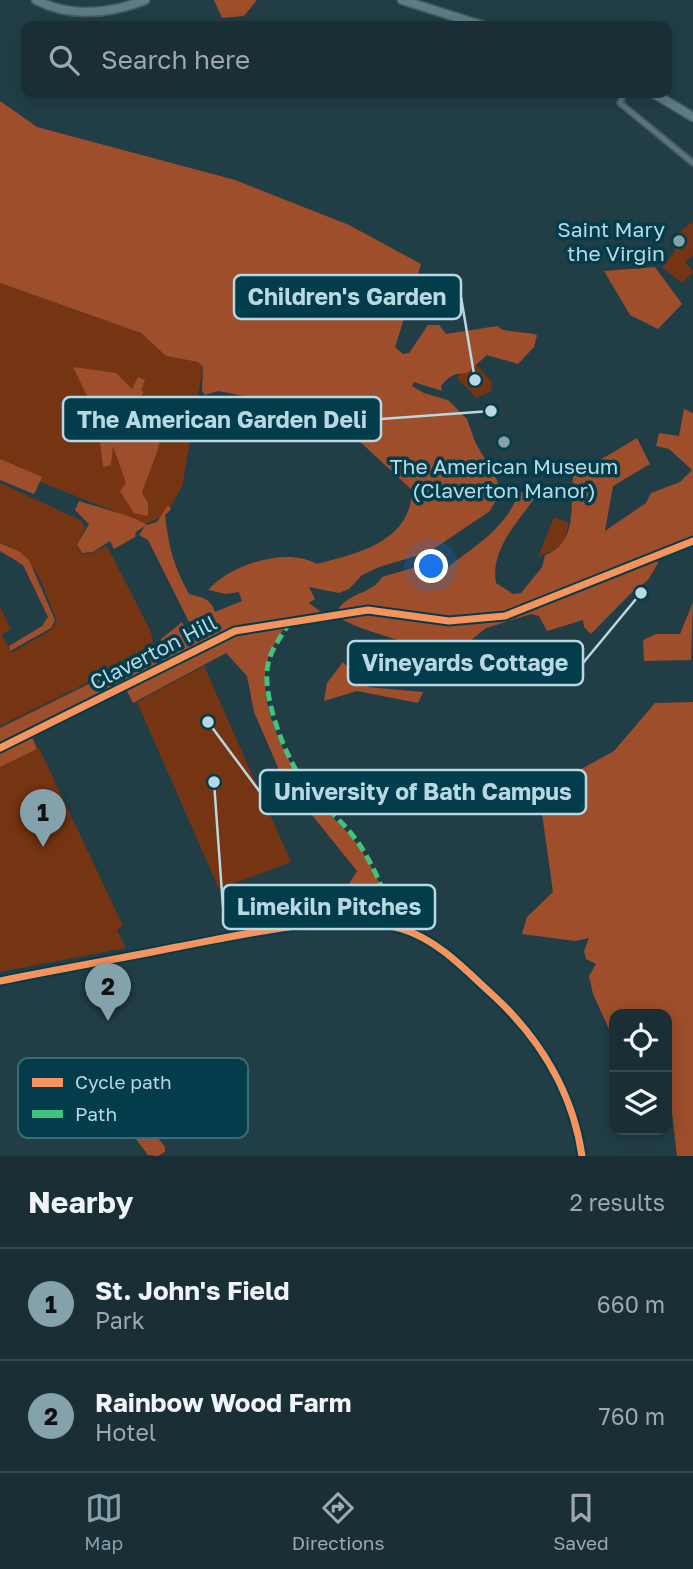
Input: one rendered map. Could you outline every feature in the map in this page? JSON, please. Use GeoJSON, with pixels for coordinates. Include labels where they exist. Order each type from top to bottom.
{"type":"FeatureCollection","features":[{"type":"Feature","properties":{"kind":"highway"},"geometry":{"type":"LineString","coordinates":[[36,0],[64,11],[87,12],[114,9],[145,0]]}},
{"type":"Feature","properties":{"kind":"highway"},"geometry":{"type":"LineString","coordinates":[[401,0],[468,21]]}},
{"type":"Feature","properties":{"kind":"highway"},"geometry":{"type":"LineString","coordinates":[[661,98],[693,117]]}},
{"type":"Feature","properties":{"kind":"street"},"geometry":{"type":"LineString","coordinates":[[622,98],[622,108],[638,117],[693,163]]}},
{"type":"Feature","properties":{"kind":"street","name":"Claverton Hill"},"geometry":{"type":"LineString","coordinates":[[0,748],[242,629],[368,610],[449,621],[505,616],[693,541]]}},
{"type":"Feature","properties":{"kind":"street"},"geometry":{"type":"LineString","coordinates":[[0,981],[267,930],[355,922],[403,929],[440,947],[514,1015],[559,1077],[572,1112],[582,1156]]}},
{"type":"Feature","properties":{"kind":"shaded area"},"geometry":{"type":"Polygon","coordinates":[[[214,0],[257,0],[244,16],[222,18],[214,0]]]}},
{"type":"Feature","properties":{"kind":"shaded area"},"geometry":{"type":"Polygon","coordinates":[[[0,101],[37,127],[235,180],[349,225],[421,264],[395,347],[403,354],[409,353],[428,325],[439,325],[446,334],[497,326],[505,330],[537,335],[534,347],[518,364],[487,355],[467,373],[449,377],[441,386],[442,391],[414,382],[412,386],[424,393],[448,400],[467,419],[475,442],[497,480],[500,493],[490,511],[429,552],[379,567],[362,575],[349,589],[339,593],[309,587],[315,599],[309,603],[321,612],[233,628],[164,662],[158,652],[161,639],[182,622],[186,629],[191,626],[148,540],[139,535],[145,526],[136,532],[135,537],[114,549],[110,541],[93,552],[82,553],[77,545],[89,524],[75,510],[79,501],[125,515],[147,525],[157,522],[168,505],[171,509],[165,515],[168,537],[179,574],[189,594],[208,601],[215,612],[242,601],[239,592],[226,594],[208,590],[244,566],[290,557],[317,564],[380,542],[402,522],[409,508],[412,490],[328,412],[218,391],[205,395],[202,391],[203,367],[198,362],[166,356],[141,333],[0,283],[0,101]]]}},
{"type":"Feature","properties":{"kind":"shaded area"},"geometry":{"type":"Polygon","coordinates":[[[693,221],[693,255],[685,261],[693,272],[682,283],[662,267],[675,251],[673,238],[693,221]]]}},
{"type":"Feature","properties":{"kind":"shaded area"},"geometry":{"type":"Polygon","coordinates":[[[655,267],[682,304],[658,329],[630,315],[604,271],[655,267]]]}},
{"type":"Feature","properties":{"kind":"shaded area"},"geometry":{"type":"Polygon","coordinates":[[[0,283],[141,333],[166,356],[198,362],[203,367],[182,487],[166,514],[146,524],[0,466],[0,283]]]}},
{"type":"Feature","properties":{"kind":"shaded area"},"geometry":{"type":"Polygon","coordinates":[[[467,365],[477,366],[492,382],[491,391],[476,398],[457,378],[467,365]]]}},
{"type":"Feature","properties":{"kind":"shaded area"},"geometry":{"type":"Polygon","coordinates":[[[73,367],[116,373],[132,389],[138,377],[145,380],[141,390],[144,392],[139,399],[150,412],[159,434],[159,444],[142,493],[148,503],[148,516],[134,513],[120,491],[126,483],[113,446],[111,465],[103,467],[100,442],[107,431],[101,427],[100,418],[91,424],[83,412],[92,406],[73,367]]]}},
{"type":"Feature","properties":{"kind":"shaded area"},"geometry":{"type":"Polygon","coordinates":[[[684,409],[693,413],[693,538],[654,553],[658,563],[648,580],[630,594],[591,634],[584,627],[583,620],[547,631],[539,616],[531,614],[486,628],[442,663],[437,656],[443,642],[435,640],[424,651],[343,620],[338,610],[342,604],[373,587],[382,577],[433,562],[443,571],[497,528],[519,493],[529,490],[534,499],[506,538],[495,571],[496,583],[513,594],[521,593],[542,567],[545,555],[556,549],[568,533],[573,476],[637,438],[650,464],[613,486],[605,531],[646,503],[651,493],[680,482],[692,470],[669,449],[656,446],[659,433],[679,436],[684,409]]]}},
{"type":"Feature","properties":{"kind":"shaded area"},"geometry":{"type":"Polygon","coordinates":[[[0,459],[42,477],[34,494],[0,480],[0,459]]]}},
{"type":"Feature","properties":{"kind":"shaded area"},"geometry":{"type":"Polygon","coordinates":[[[0,483],[82,521],[85,528],[77,546],[81,554],[92,553],[107,546],[151,632],[154,650],[0,726],[0,607],[11,629],[2,634],[11,653],[50,631],[57,621],[38,574],[24,557],[0,542],[0,483]]]}},
{"type":"Feature","properties":{"kind":"shaded area"},"geometry":{"type":"Polygon","coordinates":[[[554,517],[569,523],[563,546],[538,557],[554,517]]]}},
{"type":"Feature","properties":{"kind":"shaded area"},"geometry":{"type":"Polygon","coordinates":[[[0,543],[20,552],[29,560],[55,620],[51,628],[10,651],[9,646],[42,626],[48,617],[23,565],[0,551],[0,543]]]}},
{"type":"Feature","properties":{"kind":"shaded area"},"geometry":{"type":"Polygon","coordinates":[[[693,602],[691,660],[644,661],[643,640],[656,634],[680,634],[693,602]]]}},
{"type":"Feature","properties":{"kind":"shaded area"},"geometry":{"type":"Polygon","coordinates":[[[287,623],[266,666],[266,698],[276,732],[291,764],[309,791],[364,855],[379,882],[393,920],[378,917],[301,919],[302,892],[321,885],[329,889],[347,887],[357,871],[283,779],[254,712],[247,676],[226,653],[133,703],[127,691],[235,635],[287,623]]]}},
{"type":"Feature","properties":{"kind":"shaded area"},"geometry":{"type":"Polygon","coordinates":[[[153,652],[158,665],[0,743],[0,728],[153,652]]]}},
{"type":"Feature","properties":{"kind":"shaded area"},"geometry":{"type":"Polygon","coordinates":[[[343,662],[368,687],[423,692],[418,703],[357,691],[324,701],[327,683],[343,662]]]}},
{"type":"Feature","properties":{"kind":"shaded area"},"geometry":{"type":"Polygon","coordinates":[[[204,666],[291,862],[219,889],[137,702],[204,666]]]}},
{"type":"Feature","properties":{"kind":"shaded area"},"geometry":{"type":"Polygon","coordinates":[[[693,702],[693,1156],[677,1156],[672,1113],[672,1009],[609,1009],[609,1029],[593,994],[589,976],[596,964],[586,959],[584,951],[589,938],[575,941],[522,934],[527,917],[553,892],[539,792],[614,751],[655,703],[693,702]]]}},
{"type":"Feature","properties":{"kind":"shaded area"},"geometry":{"type":"Polygon","coordinates":[[[32,737],[37,749],[0,767],[0,752],[32,737]]]}},
{"type":"Feature","properties":{"kind":"shaded area"},"geometry":{"type":"Polygon","coordinates":[[[39,748],[123,926],[117,930],[126,948],[0,972],[0,767],[39,748]]]}},
{"type":"Feature","properties":{"kind":"shaded area"},"geometry":{"type":"Polygon","coordinates":[[[135,1138],[158,1138],[165,1147],[165,1152],[158,1156],[148,1155],[135,1138]]]}},
{"type":"Feature","properties":{"kind":"marked path"},"geometry":{"type":"LineString","coordinates":[[290,622],[274,648],[268,664],[268,693],[277,727],[290,759],[305,784],[347,828],[371,863],[394,927]]}},
{"type":"Feature","properties":{"kind":"cycle path"},"geometry":{"type":"LineString","coordinates":[[0,748],[235,631],[368,610],[449,621],[505,616],[693,541]]}},
{"type":"Feature","properties":{"kind":"cycle path"},"geometry":{"type":"LineString","coordinates":[[0,981],[290,927],[351,922],[402,929],[416,934],[452,958],[527,1031],[563,1090],[578,1133],[582,1156]]}},
{"type":"Feature","properties":{"kind":"place","name":"Saint Mary the Virgin"},"geometry":{"type":"Point","coordinates":[679,241]}},
{"type":"Feature","properties":{"kind":"place","name":"Children's Garden"},"geometry":{"type":"Point","coordinates":[475,380]}},
{"type":"Feature","properties":{"kind":"place","name":"The American Garden Deli"},"geometry":{"type":"Point","coordinates":[491,411]}},
{"type":"Feature","properties":{"kind":"place","name":"The American Museum (Claverton Manor)"},"geometry":{"type":"Point","coordinates":[504,442]}},
{"type":"Feature","properties":{"kind":"place","name":"Vineyards Cottage"},"geometry":{"type":"Point","coordinates":[641,593]}},
{"type":"Feature","properties":{"kind":"place","name":"University of Bath Campus"},"geometry":{"type":"Point","coordinates":[208,722]}},
{"type":"Feature","properties":{"kind":"place","name":"Limekiln Pitches"},"geometry":{"type":"Point","coordinates":[214,782]}},
{"type":"Feature","properties":{"kind":"place","name":"St. John's Field"},"geometry":{"type":"Point","coordinates":[43,847]}},
{"type":"Feature","properties":{"kind":"place","name":"Rainbow Wood Farm"},"geometry":{"type":"Point","coordinates":[108,1021]}}]}
